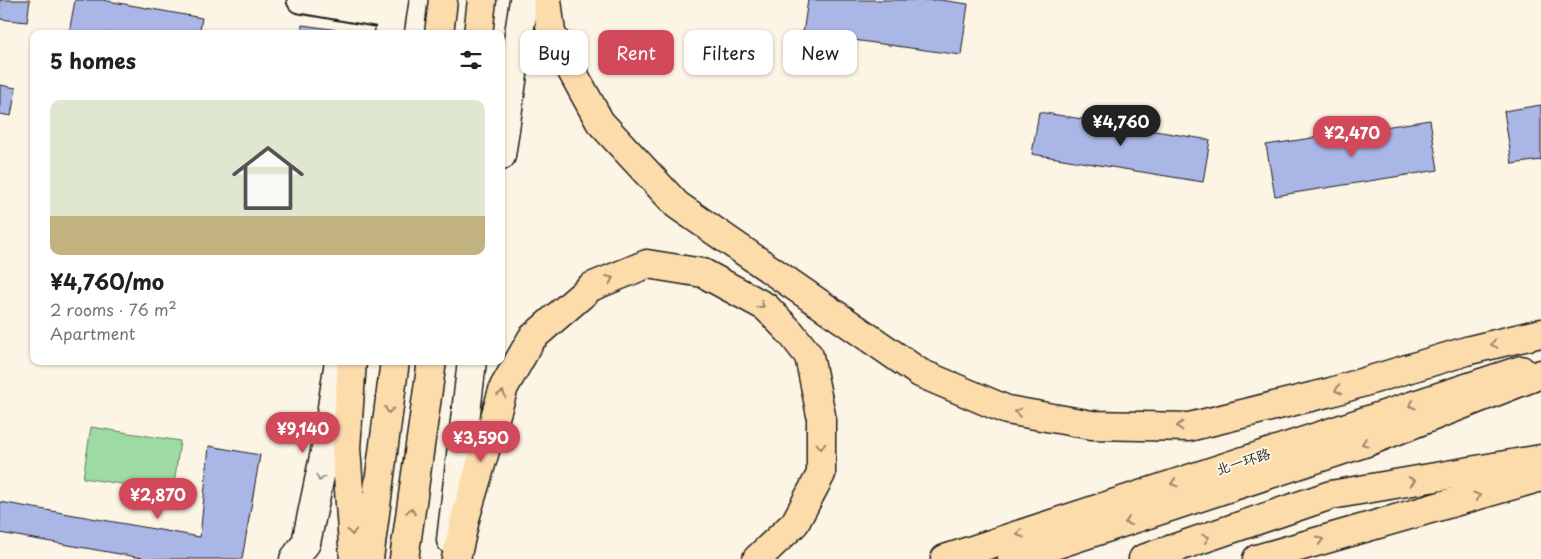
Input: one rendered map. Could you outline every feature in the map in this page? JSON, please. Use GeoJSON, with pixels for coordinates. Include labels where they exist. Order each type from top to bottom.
{"type":"FeatureCollection","features":[{"type":"Feature","properties":{"kind":"main road"},"geometry":{"type":"LineString","coordinates":[[439,30],[443,0]]}},
{"type":"Feature","properties":{"kind":"main road"},"geometry":{"type":"LineString","coordinates":[[478,30],[482,0]]}},
{"type":"Feature","properties":{"kind":"main road"},"geometry":{"type":"LineString","coordinates":[[505,129],[524,0]]}},
{"type":"Feature","properties":{"kind":"main road"},"geometry":{"type":"LineString","coordinates":[[547,0],[551,33],[600,122],[677,205],[920,373],[1007,410],[1092,425],[1189,427],[1331,392],[1470,350],[1541,333]]}},
{"type":"Feature","properties":{"kind":"main road"},"geometry":{"type":"LineString","coordinates":[[456,559],[466,515],[504,386],[532,338],[591,287],[647,264],[703,273],[766,307],[791,333],[809,356],[821,415],[821,474],[795,523],[757,559]]}},
{"type":"Feature","properties":{"kind":"main road","name":"北一环路"},"geometry":{"type":"LineString","coordinates":[[945,559],[1541,363]]}},
{"type":"Feature","properties":{"kind":"main road"},"geometry":{"type":"LineString","coordinates":[[294,559],[306,542],[326,447],[338,365]]}},
{"type":"Feature","properties":{"kind":"main road"},"geometry":{"type":"LineString","coordinates":[[352,365],[346,448],[354,559]]}},
{"type":"Feature","properties":{"kind":"main road"},"geometry":{"type":"LineString","coordinates":[[369,559],[394,365]]}},
{"type":"Feature","properties":{"kind":"main road"},"geometry":{"type":"LineString","coordinates":[[404,559],[431,365]]}},
{"type":"Feature","properties":{"kind":"main road"},"geometry":{"type":"LineString","coordinates":[[449,559],[472,365]]}},
{"type":"Feature","properties":{"kind":"main road"},"geometry":{"type":"LineString","coordinates":[[1012,559],[1367,442],[1541,374]]}},
{"type":"Feature","properties":{"kind":"main road"},"geometry":{"type":"LineString","coordinates":[[1143,559],[1332,495],[1541,459]]}},
{"type":"Feature","properties":{"kind":"main road"},"geometry":{"type":"LineString","coordinates":[[1257,559],[1541,477]]}},
{"type":"Feature","properties":{"kind":"street"},"geometry":{"type":"LineString","coordinates":[[300,0],[392,17]]}},
{"type":"Feature","properties":{"kind":"green space"},"geometry":{"type":"Polygon","coordinates":[[[91,427],[180,441],[173,492],[83,478],[91,427]]]}},
{"type":"Feature","properties":{"kind":"building"},"geometry":{"type":"Polygon","coordinates":[[[0,0],[30,0],[27,22],[0,19],[0,0]]]}},
{"type":"Feature","properties":{"kind":"building"},"geometry":{"type":"Polygon","coordinates":[[[75,0],[102,0],[202,18],[200,30],[70,30],[75,0]]]}},
{"type":"Feature","properties":{"kind":"building"},"geometry":{"type":"Polygon","coordinates":[[[808,0],[940,0],[968,4],[961,55],[857,41],[857,30],[803,30],[808,0]]]}},
{"type":"Feature","properties":{"kind":"building"},"geometry":{"type":"Polygon","coordinates":[[[302,25],[339,30],[301,30],[302,25]]]}},
{"type":"Feature","properties":{"kind":"building"},"geometry":{"type":"Polygon","coordinates":[[[0,85],[16,88],[11,116],[0,114],[0,85]]]}},
{"type":"Feature","properties":{"kind":"building"},"geometry":{"type":"Polygon","coordinates":[[[1541,105],[1541,160],[1512,164],[1504,111],[1541,105]]]}},
{"type":"Feature","properties":{"kind":"building"},"geometry":{"type":"Polygon","coordinates":[[[1039,112],[1210,140],[1203,182],[1032,154],[1039,112]]]}},
{"type":"Feature","properties":{"kind":"building"},"geometry":{"type":"Polygon","coordinates":[[[1430,120],[1438,170],[1275,196],[1266,145],[1430,120]]]}},
{"type":"Feature","properties":{"kind":"building"},"geometry":{"type":"Polygon","coordinates":[[[209,446],[260,455],[242,559],[148,559],[0,533],[0,502],[200,537],[209,446]]]}}]}
